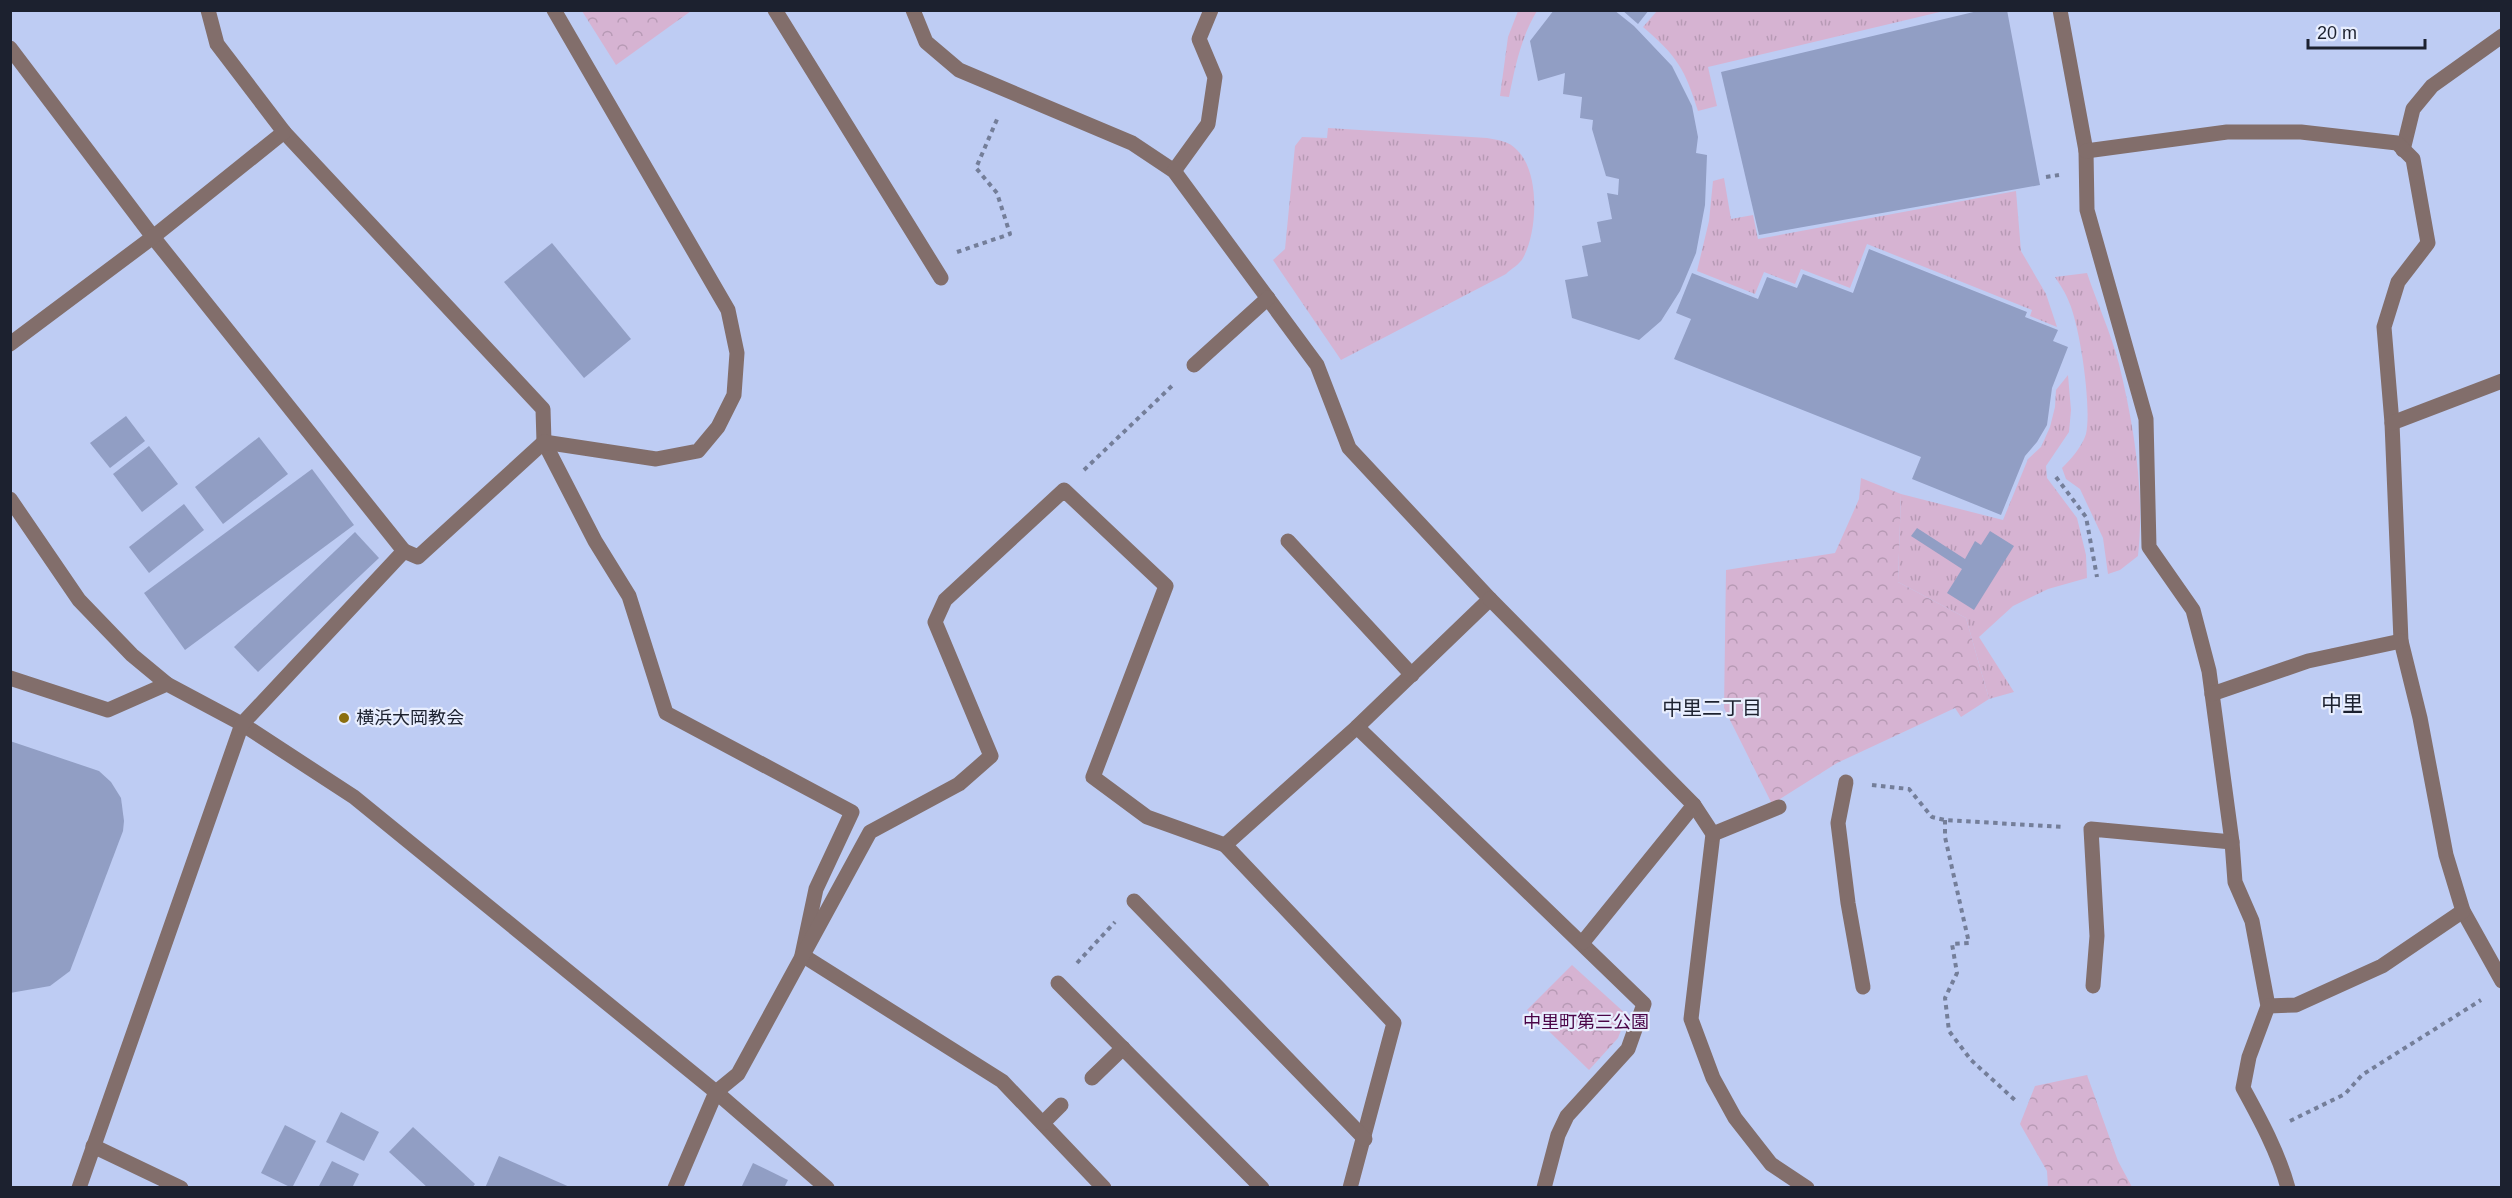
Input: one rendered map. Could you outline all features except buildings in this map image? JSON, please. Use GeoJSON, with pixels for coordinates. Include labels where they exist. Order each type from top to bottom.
{"type":"FeatureCollection","features":[{"type":"Feature","properties":{"kind":"street"},"geometry":{"type":"LineString","coordinates":[[208,10],[217,44],[284,132],[543,409],[544,442],[595,541],[630,596],[666,713],[852,812],[816,889],[802,955]]}},
{"type":"Feature","properties":{"kind":"street"},"geometry":{"type":"LineString","coordinates":[[544,442],[656,459],[698,451],[718,427],[734,395],[737,353],[728,310],[554,10]]}},
{"type":"Feature","properties":{"kind":"street"},"geometry":{"type":"LineString","coordinates":[[775,10],[941,279]]}},
{"type":"Feature","properties":{"kind":"street"},"geometry":{"type":"LineString","coordinates":[[913,10],[926,42],[959,70],[1132,143],[1174,171],[1317,365],[1349,448],[1490,599],[1694,805],[1713,834],[1691,1019],[1713,1078],[1735,1118],[1771,1164],[1807,1188]]}},
{"type":"Feature","properties":{"kind":"street"},"geometry":{"type":"LineString","coordinates":[[1174,171],[1208,124],[1215,77],[1199,39],[1210,10]]}},
{"type":"Feature","properties":{"kind":"street"},"geometry":{"type":"LineString","coordinates":[[2060,10],[2086,151],[2087,210],[2146,419],[2149,547],[2193,610],[2209,671],[2232,842],[2235,882],[2252,921],[2268,1006],[2249,1057],[2242,1088],[2266,1132],[2288,1188]]}},
{"type":"Feature","properties":{"kind":"street"},"geometry":{"type":"LineString","coordinates":[[2403,150],[2413,109],[2432,86],[2502,36]]}},
{"type":"Feature","properties":{"kind":"street"},"geometry":{"type":"LineString","coordinates":[[10,48],[153,237],[405,551],[418,557],[544,442]]}},
{"type":"Feature","properties":{"kind":"street"},"geometry":{"type":"LineString","coordinates":[[10,344],[153,237],[284,132]]}},
{"type":"Feature","properties":{"kind":"street"},"geometry":{"type":"LineString","coordinates":[[2086,151],[2227,132],[2301,132],[2397,143],[2414,159],[2428,243],[2398,282],[2384,327],[2392,423],[2401,641],[2420,718],[2446,855],[2463,911],[2502,981]]}},
{"type":"Feature","properties":{"kind":"street"},"geometry":{"type":"LineString","coordinates":[[1194,364],[1268,298]]}},
{"type":"Feature","properties":{"kind":"street"},"geometry":{"type":"LineString","coordinates":[[2392,423],[2502,381]]}},
{"type":"Feature","properties":{"kind":"street"},"geometry":{"type":"LineString","coordinates":[[675,1188],[716,1092],[738,1074],[870,832],[959,784],[991,756],[935,622],[945,600],[1064,490],[1166,586],[1093,777],[1147,817],[1225,845],[1394,1023],[1365,1139],[1350,1188]]}},
{"type":"Feature","properties":{"kind":"street"},"geometry":{"type":"LineString","coordinates":[[10,499],[79,600],[132,655],[166,684],[242,724],[354,797],[716,1092],[827,1188]]}},
{"type":"Feature","properties":{"kind":"street"},"geometry":{"type":"LineString","coordinates":[[1288,541],[1412,675]]}},
{"type":"Feature","properties":{"kind":"street"},"geometry":{"type":"LineString","coordinates":[[79,1188],[242,724],[405,551]]}},
{"type":"Feature","properties":{"kind":"street"},"geometry":{"type":"LineString","coordinates":[[1225,845],[1357,727],[1490,599]]}},
{"type":"Feature","properties":{"kind":"street"},"geometry":{"type":"LineString","coordinates":[[2212,694],[2308,661],[2401,641]]}},
{"type":"Feature","properties":{"kind":"street"},"geometry":{"type":"LineString","coordinates":[[10,678],[108,710],[166,684]]}},
{"type":"Feature","properties":{"kind":"street"},"geometry":{"type":"LineString","coordinates":[[1357,727],[1644,1004],[1628,1049],[1567,1116],[1558,1135],[1544,1188]]}},
{"type":"Feature","properties":{"kind":"street"},"geometry":{"type":"LineString","coordinates":[[1846,782],[1838,823],[1848,903],[1863,987]]}},
{"type":"Feature","properties":{"kind":"street"},"geometry":{"type":"LineString","coordinates":[[1582,942],[1694,805]]}},
{"type":"Feature","properties":{"kind":"street"},"geometry":{"type":"LineString","coordinates":[[1713,834],[1779,807]]}},
{"type":"Feature","properties":{"kind":"street"},"geometry":{"type":"LineString","coordinates":[[2093,986],[2097,936],[2091,829],[2232,842]]}},
{"type":"Feature","properties":{"kind":"street"},"geometry":{"type":"LineString","coordinates":[[1134,901],[1365,1139]]}},
{"type":"Feature","properties":{"kind":"street"},"geometry":{"type":"LineString","coordinates":[[2268,1006],[2296,1005],[2382,966],[2463,911]]}},
{"type":"Feature","properties":{"kind":"street"},"geometry":{"type":"LineString","coordinates":[[802,955],[1002,1081],[1104,1188]]}},
{"type":"Feature","properties":{"kind":"street"},"geometry":{"type":"LineString","coordinates":[[1058,983],[1262,1188]]}},
{"type":"Feature","properties":{"kind":"street"},"geometry":{"type":"LineString","coordinates":[[1092,1077],[1123,1048]]}},
{"type":"Feature","properties":{"kind":"street"},"geometry":{"type":"LineString","coordinates":[[1043,1124],[1061,1105]]}},
{"type":"Feature","properties":{"kind":"street"},"geometry":{"type":"LineString","coordinates":[[93,1146],[181,1188]]}},
{"type":"Feature","properties":{"kind":"path"},"geometry":{"type":"LineString","coordinates":[[930,261],[1010,234],[997,193],[976,168],[1002,109]]}},
{"type":"Feature","properties":{"kind":"path"},"geometry":{"type":"LineString","coordinates":[[1064,490],[1194,364]]}},
{"type":"Feature","properties":{"kind":"path"},"geometry":{"type":"LineString","coordinates":[[2056,477],[2086,517],[2097,577]]}},
{"type":"Feature","properties":{"kind":"path"},"geometry":{"type":"LineString","coordinates":[[1846,782],[1909,789],[1932,817],[1945,820],[2091,829]]}},
{"type":"Feature","properties":{"kind":"path"},"geometry":{"type":"LineString","coordinates":[[1945,820],[1945,837],[1969,943],[1953,944],[1956,973],[1945,998],[1949,1031],[1971,1060],[2016,1101]]}},
{"type":"Feature","properties":{"kind":"path"},"geometry":{"type":"LineString","coordinates":[[1058,983],[1134,901]]}},
{"type":"Feature","properties":{"kind":"path"},"geometry":{"type":"LineString","coordinates":[[2266,1132],[2345,1094],[2362,1075],[2482,999]]}},
{"type":"Feature","properties":{"kind":"green space"},"geometry":{"type":"Polygon","coordinates":[[[582,11],[691,11],[616,65],[582,11]]]}},
{"type":"Feature","properties":{"kind":"green space"},"geometry":{"type":"Polygon","coordinates":[[[1518,11],[1537,11],[1531,21],[1516,63],[1509,97],[1500,96],[1508,37],[1518,11]]]}},
{"type":"Feature","properties":{"kind":"green space"},"geometry":{"type":"Polygon","coordinates":[[[1657,11],[1944,11],[1708,67],[1717,106],[1698,111],[1689,84],[1678,64],[1664,46],[1643,27],[1657,11]]]}},
{"type":"Feature","properties":{"kind":"green space"},"geometry":{"type":"Polygon","coordinates":[[[1328,128],[1487,138],[1510,145],[1524,160],[1530,172],[1533,187],[1532,233],[1522,260],[1506,274],[1341,360],[1273,260],[1285,249],[1295,146],[1302,137],[1327,138],[1328,128]]]}},
{"type":"Feature","properties":{"kind":"green space"},"geometry":{"type":"Polygon","coordinates":[[[1724,178],[1731,219],[1753,215],[1758,239],[2016,191],[2021,251],[2046,294],[2057,327],[2030,316],[2032,310],[1867,244],[1850,288],[1801,269],[1795,284],[1764,272],[1755,294],[1697,271],[1709,221],[1713,181],[1724,178]]]}},
{"type":"Feature","properties":{"kind":"green space"},"geometry":{"type":"Polygon","coordinates":[[[2087,273],[2119,364],[2129,411],[2139,483],[2138,556],[2120,570],[2108,574],[2103,538],[2080,489],[2066,479],[2062,468],[2084,439],[2087,406],[2084,367],[2077,329],[2068,299],[2055,277],[2087,273]]]}},
{"type":"Feature","properties":{"kind":"green space"},"geometry":{"type":"Polygon","coordinates":[[[2068,375],[2071,410],[2069,432],[2046,466],[2047,478],[2077,518],[2086,555],[2087,578],[2048,589],[2013,606],[1979,637],[2014,692],[1989,699],[1966,618],[1898,582],[1901,494],[2003,520],[2028,459],[2041,447],[2050,427],[2056,390],[2068,375]]]}},
{"type":"Feature","properties":{"kind":"green space"},"geometry":{"type":"Polygon","coordinates":[[[1861,478],[1901,494],[1898,582],[1966,618],[1989,699],[1961,717],[1955,708],[1837,763],[1772,804],[1724,708],[1726,570],[1835,553],[1859,499],[1861,478]]]}},
{"type":"Feature","properties":{"kind":"green space","name":"中里町第三公園"},"geometry":{"type":"Polygon","coordinates":[[[1572,965],[1627,1015],[1618,1038],[1589,1070],[1527,1010],[1572,965]]]}},
{"type":"Feature","properties":{"kind":"green space"},"geometry":{"type":"Polygon","coordinates":[[[2087,1075],[2118,1161],[2132,1187],[2048,1187],[2047,1171],[2020,1124],[2035,1086],[2087,1075]]]}},
{"type":"Feature","properties":{"kind":"place","name":"横浜大岡教会"},"geometry":{"type":"Point","coordinates":[344,718]}},
{"type":"Feature","properties":{"kind":"district","name":"中里"},"geometry":{"type":"Point","coordinates":[2342,703]}},
{"type":"Feature","properties":{"kind":"district","name":"中里二丁目"},"geometry":{"type":"Point","coordinates":[1712,708]}}]}
